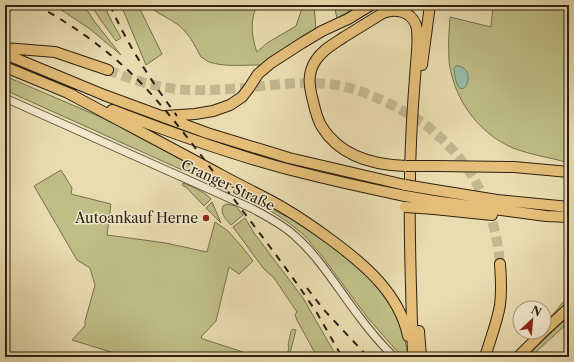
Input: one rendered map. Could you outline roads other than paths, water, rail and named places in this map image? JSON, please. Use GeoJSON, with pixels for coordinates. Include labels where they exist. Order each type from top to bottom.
{"type":"FeatureCollection","features":[{"type":"Feature","properties":{"kind":"highway"},"geometry":{"type":"LineString","coordinates":[[159,116],[195,114],[214,111],[230,105],[242,97],[258,74],[271,63],[302,42],[348,19],[371,5]]}},
{"type":"Feature","properties":{"kind":"highway"},"geometry":{"type":"LineString","coordinates":[[417,54],[424,5]]}},
{"type":"Feature","properties":{"kind":"highway"},"geometry":{"type":"LineString","coordinates":[[421,357],[418,324],[415,233],[418,118],[423,54],[430,5]]}},
{"type":"Feature","properties":{"kind":"highway"},"geometry":{"type":"LineString","coordinates":[[413,357],[410,230],[411,142],[417,54],[417,32],[415,24],[411,17],[400,11],[387,11],[328,47],[318,57],[310,73],[311,94],[317,116],[328,136],[335,143],[363,160],[390,166],[406,166],[436,166],[514,167],[569,172]]}},
{"type":"Feature","properties":{"kind":"highway"},"geometry":{"type":"LineString","coordinates":[[5,48],[55,52],[108,70]]}},
{"type":"Feature","properties":{"kind":"highway"},"geometry":{"type":"LineString","coordinates":[[5,54],[159,116],[207,133],[289,158],[405,185],[497,200],[569,207]]}},
{"type":"Feature","properties":{"kind":"highway"},"geometry":{"type":"LineString","coordinates":[[5,67],[101,106],[176,134],[247,158],[286,169],[405,196],[434,205],[516,218],[546,216],[569,217]]}},
{"type":"Feature","properties":{"kind":"highway"},"geometry":{"type":"LineString","coordinates":[[68,93],[282,207],[336,244],[366,268],[392,297],[407,329],[413,357]]}},
{"type":"Feature","properties":{"kind":"highway"},"geometry":{"type":"LineString","coordinates":[[405,208],[434,205]]}},
{"type":"Feature","properties":{"kind":"highway"},"geometry":{"type":"LineString","coordinates":[[485,357],[500,305],[502,288],[500,264]]}},
{"type":"Feature","properties":{"kind":"highway"},"geometry":{"type":"LineString","coordinates":[[552,323],[569,308]]}},
{"type":"Feature","properties":{"kind":"highway"},"geometry":{"type":"LineString","coordinates":[[518,357],[534,340]]}},
{"type":"Feature","properties":{"kind":"street","name":"Cranger Straße"},"geometry":{"type":"LineString","coordinates":[[5,98],[251,208],[284,227],[295,236],[320,263],[359,317],[394,357]]}},
{"type":"Feature","properties":{"kind":"tunnel"},"geometry":{"type":"LineString","coordinates":[[108,70],[150,84],[174,89],[189,90],[220,90],[297,83],[328,84],[359,91],[388,103],[424,123],[461,159],[480,191],[488,209],[494,226],[500,264]]}},
{"type":"Feature","properties":{"kind":"railway"},"geometry":{"type":"LineString","coordinates":[[36,5],[77,30],[115,58],[161,105],[293,278],[317,313],[342,357]]}},
{"type":"Feature","properties":{"kind":"railway"},"geometry":{"type":"LineString","coordinates":[[110,5],[140,62],[177,116]]}},
{"type":"Feature","properties":{"kind":"railway"},"geometry":{"type":"LineString","coordinates":[[307,288],[324,310],[368,357]]}},
{"type":"Feature","properties":{"kind":"place","name":"Autoankauf Herne"},"geometry":{"type":"Point","coordinates":[206,218]}}]}
